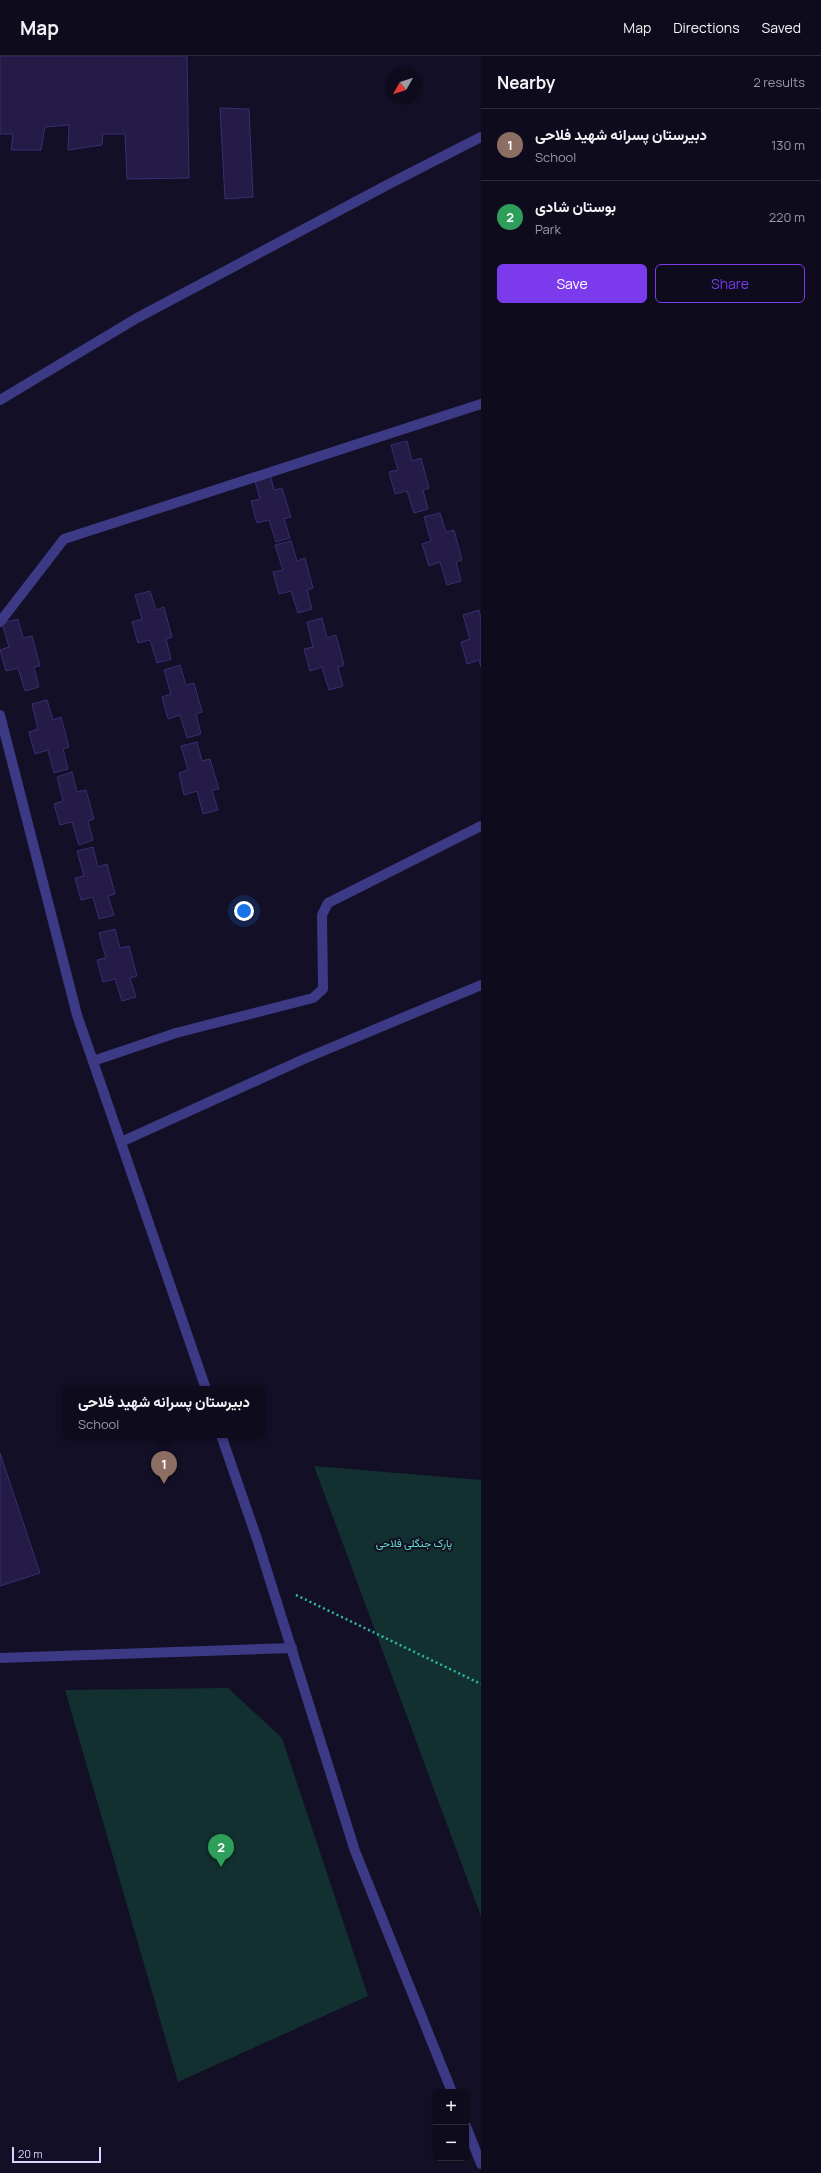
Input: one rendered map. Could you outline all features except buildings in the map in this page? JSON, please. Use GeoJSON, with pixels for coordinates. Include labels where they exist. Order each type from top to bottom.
{"type":"FeatureCollection","features":[{"type":"Feature","properties":{"kind":"street"},"geometry":{"type":"LineString","coordinates":[[0,400],[137,318],[481,137]]}},
{"type":"Feature","properties":{"kind":"street"},"geometry":{"type":"LineString","coordinates":[[0,622],[64,539],[481,404]]}},
{"type":"Feature","properties":{"kind":"street"},"geometry":{"type":"LineString","coordinates":[[0,715],[78,1015],[205,1386]]}},
{"type":"Feature","properties":{"kind":"street"},"geometry":{"type":"LineString","coordinates":[[93,1061],[176,1033],[313,998],[322,988],[322,915],[328,904],[481,826]]}},
{"type":"Feature","properties":{"kind":"street"},"geometry":{"type":"LineString","coordinates":[[121,1142],[304,1059],[481,985]]}},
{"type":"Feature","properties":{"kind":"street"},"geometry":{"type":"LineString","coordinates":[[223,1438],[271,1582],[355,1851],[451,2089]]}},
{"type":"Feature","properties":{"kind":"street"},"geometry":{"type":"LineString","coordinates":[[0,1658],[292,1648]]}},
{"type":"Feature","properties":{"kind":"street"},"geometry":{"type":"LineString","coordinates":[[469,2134],[481,2164]]}},
{"type":"Feature","properties":{"kind":"path"},"geometry":{"type":"LineString","coordinates":[[271,1582],[481,1684]]}},
{"type":"Feature","properties":{"kind":"green space","name":"پارک جنگلی فلاحی"},"geometry":{"type":"Polygon","coordinates":[[[314,1466],[481,1480],[481,1916],[314,1466]]]}},
{"type":"Feature","properties":{"kind":"green space"},"geometry":{"type":"Polygon","coordinates":[[[228,1688],[282,1738],[368,1996],[178,2082],[65,1690],[228,1688]]]}},
{"type":"Feature","properties":{"kind":"place","name":"دبیرستان پسرانه شهید فلاحی"},"geometry":{"type":"Point","coordinates":[164,1484]}},
{"type":"Feature","properties":{"kind":"place","name":"بوستان شادی"},"geometry":{"type":"Point","coordinates":[221,1867]}}]}
